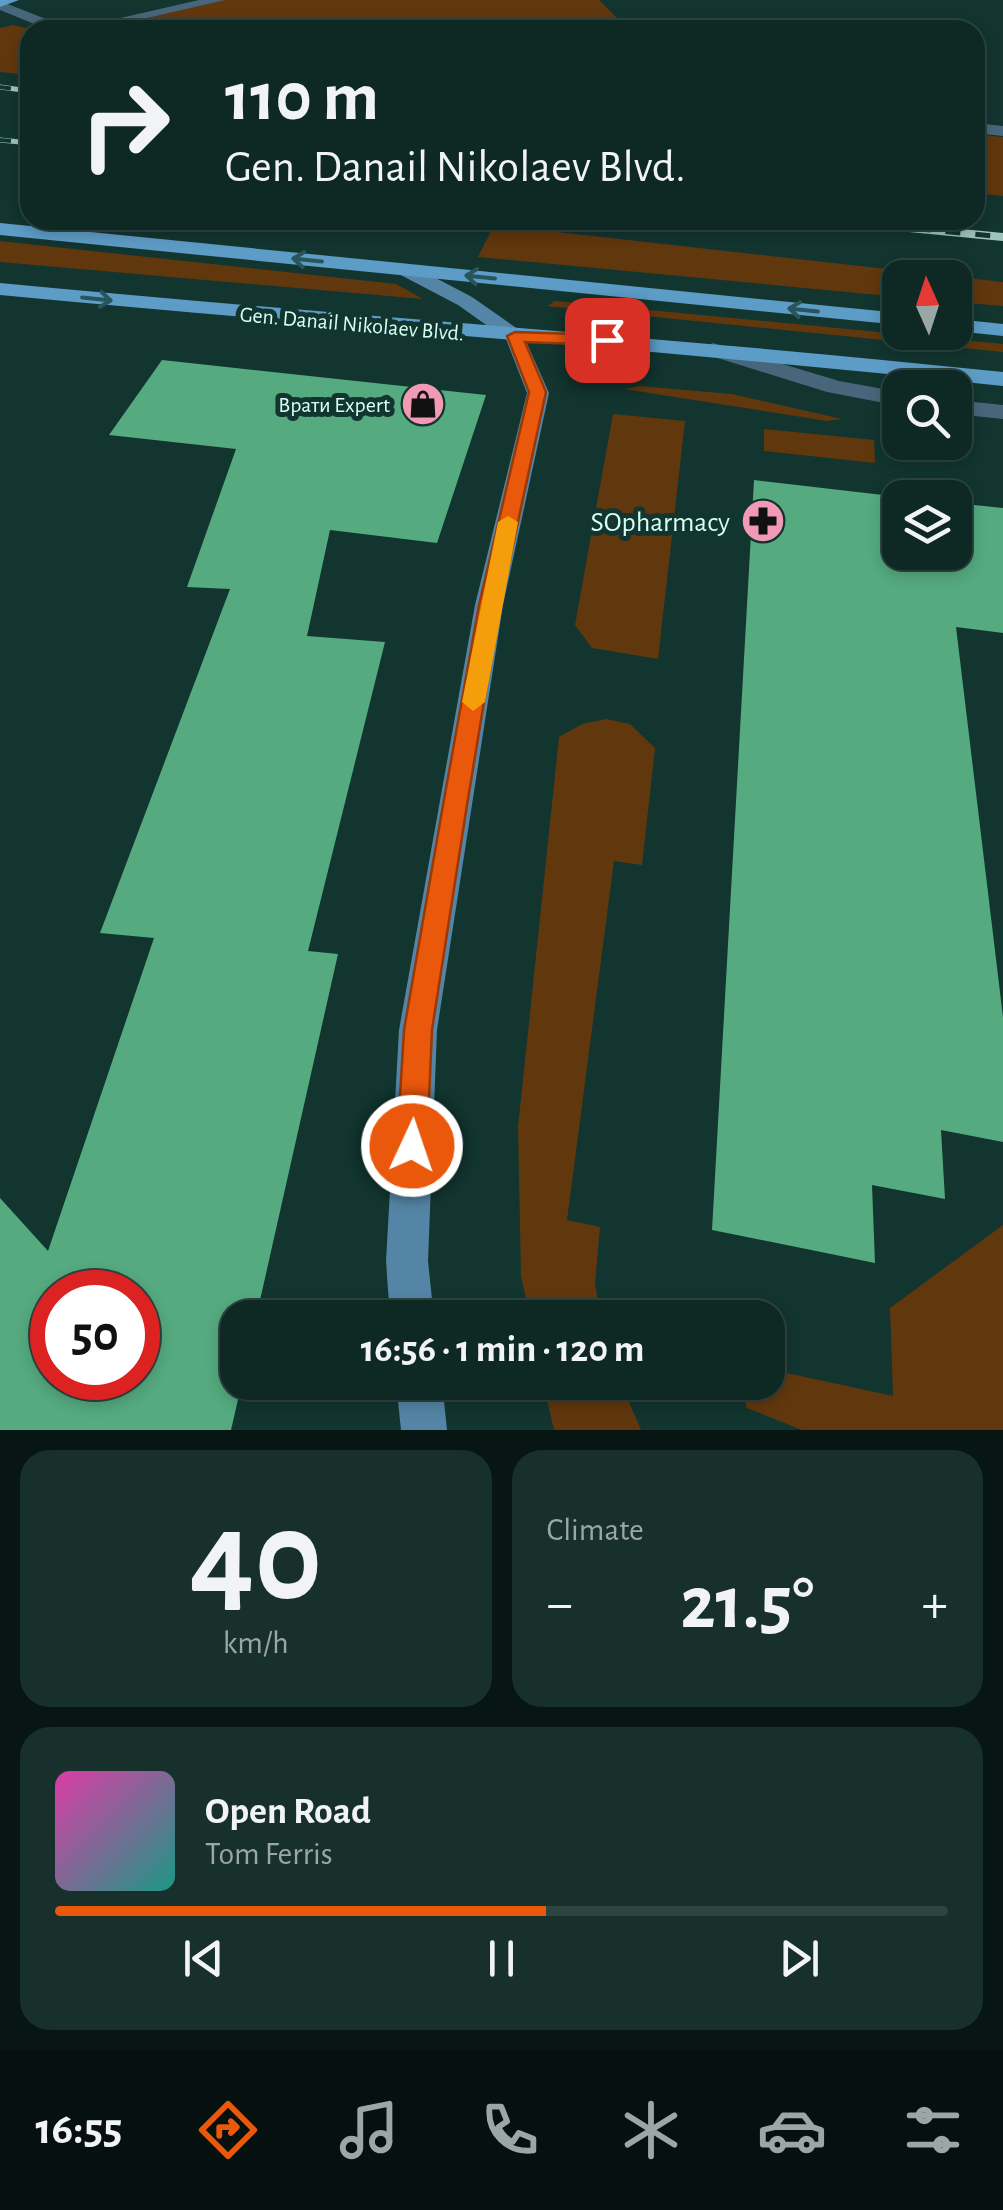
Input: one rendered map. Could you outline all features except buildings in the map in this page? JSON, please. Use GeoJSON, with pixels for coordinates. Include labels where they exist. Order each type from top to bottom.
{"type":"FeatureCollection","features":[{"type":"Feature","properties":{"kind":"main road"},"geometry":{"type":"LineString","coordinates":[[0,4],[12,0]]}},
{"type":"Feature","properties":{"kind":"main road"},"geometry":{"type":"LineString","coordinates":[[0,229],[882,317]]}},
{"type":"Feature","properties":{"kind":"main road"},"geometry":{"type":"LineString","coordinates":[[404,270],[466,301],[515,336],[538,392],[489,605],[418,1030],[407,1261],[410,1300]]}},
{"type":"Feature","properties":{"kind":"main road","name":"Gen. Danail Nikolaev Blvd."},"geometry":{"type":"LineString","coordinates":[[0,289],[515,336],[710,348],[1003,378]]}},
{"type":"Feature","properties":{"kind":"main road"},"geometry":{"type":"LineString","coordinates":[[972,327],[1003,330]]}},
{"type":"Feature","properties":{"kind":"main road"},"geometry":{"type":"LineString","coordinates":[[421,1400],[424,1430]]}},
{"type":"Feature","properties":{"kind":"street"},"geometry":{"type":"LineString","coordinates":[[123,20],[218,0]]}},
{"type":"Feature","properties":{"kind":"street"},"geometry":{"type":"LineString","coordinates":[[0,4],[38,20]]}},
{"type":"Feature","properties":{"kind":"street"},"geometry":{"type":"LineString","coordinates":[[710,348],[835,388],[882,396]]}},
{"type":"Feature","properties":{"kind":"street"},"geometry":{"type":"LineString","coordinates":[[972,409],[1003,412]]}},
{"type":"Feature","properties":{"kind":"shaded area"},"geometry":{"type":"Polygon","coordinates":[[[218,0],[599,0],[619,20],[576,19],[123,20],[218,0]]]}},
{"type":"Feature","properties":{"kind":"shaded area"},"geometry":{"type":"Polygon","coordinates":[[[20,27],[20,74],[0,72],[0,28],[20,27]]]}},
{"type":"Feature","properties":{"kind":"shaded area"},"geometry":{"type":"Polygon","coordinates":[[[985,135],[1003,137],[1003,196],[985,194],[985,135]]]}},
{"type":"Feature","properties":{"kind":"shaded area"},"geometry":{"type":"Polygon","coordinates":[[[492,230],[539,230],[882,268],[882,295],[478,257],[492,230]]]}},
{"type":"Feature","properties":{"kind":"shaded area"},"geometry":{"type":"Polygon","coordinates":[[[0,241],[396,284],[423,299],[0,262],[0,241]]]}},
{"type":"Feature","properties":{"kind":"shaded area"},"geometry":{"type":"Polygon","coordinates":[[[972,279],[1003,282],[1003,306],[972,303],[972,279]]]}},
{"type":"Feature","properties":{"kind":"shaded area"},"geometry":{"type":"Polygon","coordinates":[[[555,301],[882,332],[882,340],[547,306],[555,301]]]}},
{"type":"Feature","properties":{"kind":"shaded area"},"geometry":{"type":"Polygon","coordinates":[[[972,341],[1003,344],[1003,352],[972,349],[972,341]]]}},
{"type":"Feature","properties":{"kind":"shaded area"},"geometry":{"type":"Polygon","coordinates":[[[639,386],[732,394],[842,419],[827,421],[624,389],[639,386]]]}},
{"type":"Feature","properties":{"kind":"shaded area"},"geometry":{"type":"Polygon","coordinates":[[[613,414],[685,421],[658,659],[592,648],[575,625],[613,414]]]}},
{"type":"Feature","properties":{"kind":"shaded area"},"geometry":{"type":"Polygon","coordinates":[[[764,429],[874,440],[875,463],[764,451],[764,429]]]}},
{"type":"Feature","properties":{"kind":"shaded area"},"geometry":{"type":"Polygon","coordinates":[[[606,719],[630,724],[655,748],[642,865],[614,861],[567,1220],[600,1227],[595,1284],[598,1300],[526,1300],[521,1276],[518,1127],[559,737],[582,724],[606,719]]]}},
{"type":"Feature","properties":{"kind":"shaded area"},"geometry":{"type":"Polygon","coordinates":[[[1003,1225],[1003,1430],[802,1430],[747,1408],[745,1400],[785,1400],[785,1373],[893,1396],[890,1308],[1003,1225]]]}},
{"type":"Feature","properties":{"kind":"shaded area"},"geometry":{"type":"Polygon","coordinates":[[[547,1400],[628,1400],[641,1430],[554,1430],[547,1400]]]}},
{"type":"Feature","properties":{"kind":"railway"},"geometry":{"type":"LineString","coordinates":[[0,87],[20,90]]}},
{"type":"Feature","properties":{"kind":"railway"},"geometry":{"type":"LineString","coordinates":[[0,140],[20,142]]}},
{"type":"Feature","properties":{"kind":"railway"},"geometry":{"type":"LineString","coordinates":[[930,230],[1003,237]]}},
{"type":"Feature","properties":{"kind":"slow traffic"},"geometry":{"type":"LineString","coordinates":[[473,702],[508,522]]}},
{"type":"Feature","properties":{"kind":"place","name":"Врати Expert"},"geometry":{"type":"Point","coordinates":[423,404]}},
{"type":"Feature","properties":{"kind":"place","name":"SOpharmacy"},"geometry":{"type":"Point","coordinates":[763,521]}},
{"type":"Feature","properties":{"kind":"route"},"geometry":{"type":"LineString","coordinates":[[412,1146],[418,1030],[455,805],[489,605],[538,392],[515,336],[607,340]]}}]}
